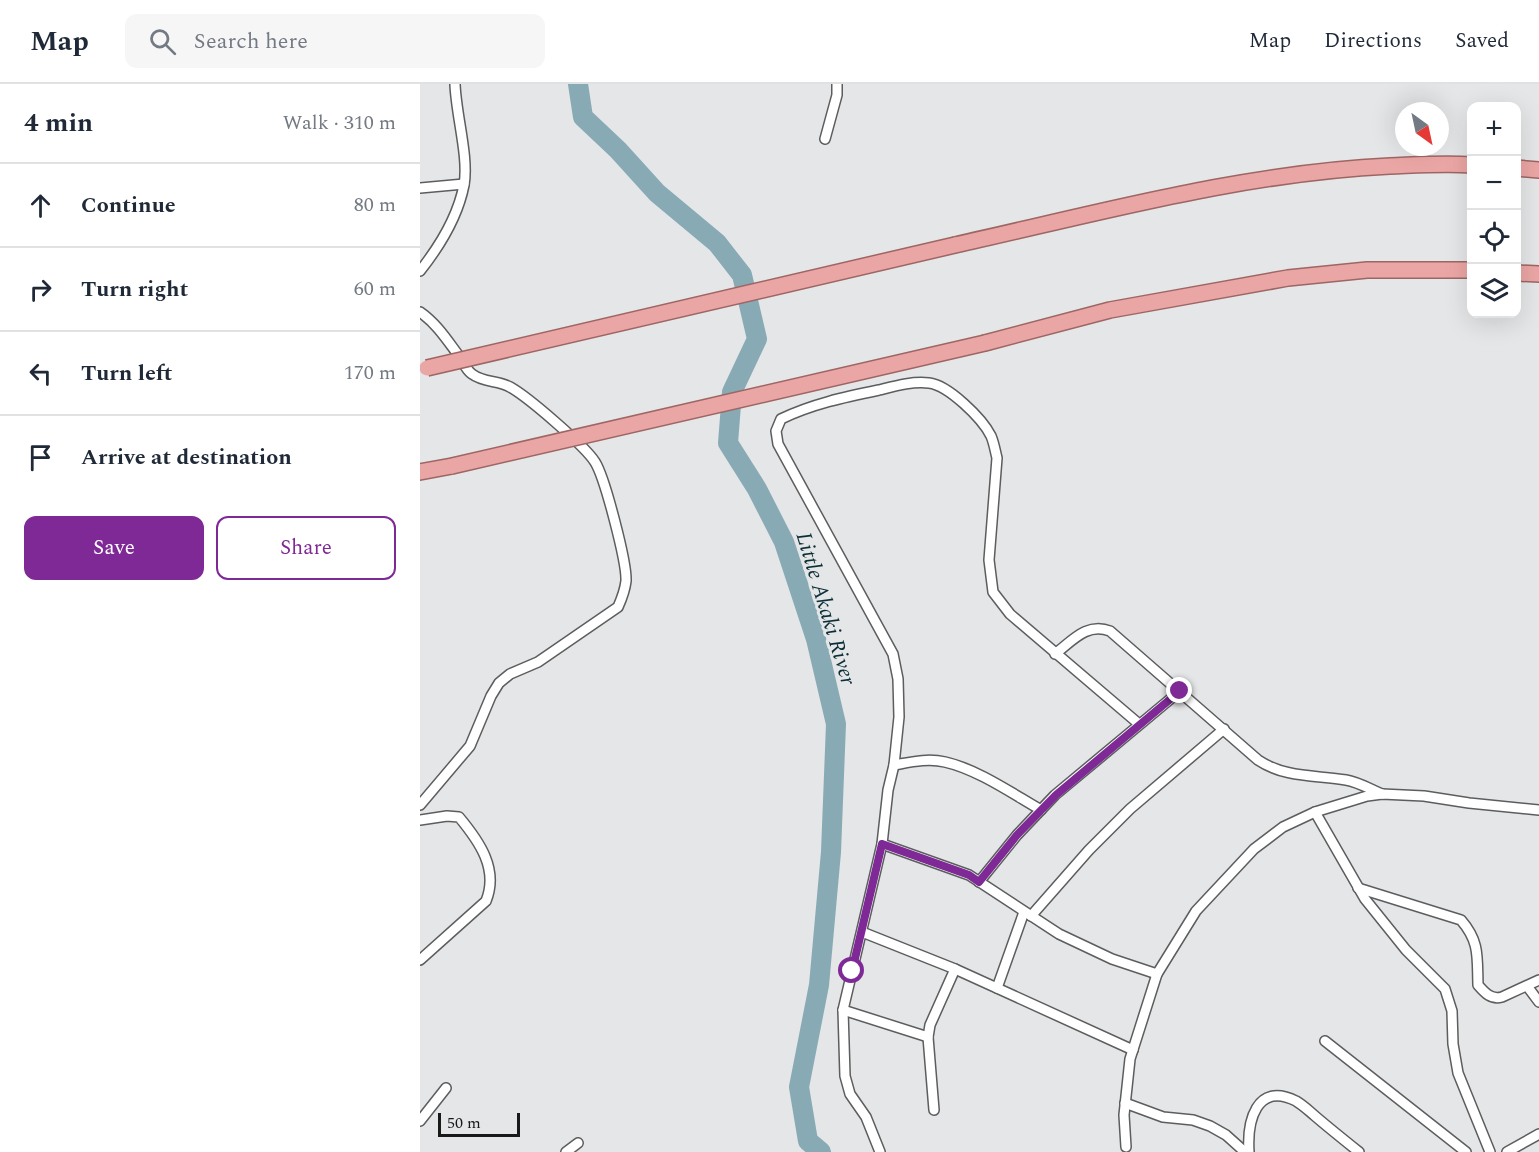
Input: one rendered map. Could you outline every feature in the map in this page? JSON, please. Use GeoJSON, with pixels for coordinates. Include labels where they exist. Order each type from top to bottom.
{"type":"FeatureCollection","features":[{"type":"Feature","properties":{"kind":"highway"},"geometry":{"type":"LineString","coordinates":[[423,368],[1208,188],[1333,169],[1449,163],[1467,165]]}},
{"type":"Feature","properties":{"kind":"highway"},"geometry":{"type":"LineString","coordinates":[[1521,168],[1539,170]]}},
{"type":"Feature","properties":{"kind":"highway"},"geometry":{"type":"LineString","coordinates":[[420,472],[985,343],[1110,310],[1288,278],[1367,270],[1467,270]]}},
{"type":"Feature","properties":{"kind":"highway"},"geometry":{"type":"LineString","coordinates":[[1521,273],[1539,274]]}},
{"type":"Feature","properties":{"kind":"street"},"geometry":{"type":"LineString","coordinates":[[420,272],[453,219],[464,184],[464,154],[455,105],[455,84]]}},
{"type":"Feature","properties":{"kind":"street"},"geometry":{"type":"LineString","coordinates":[[825,139],[837,95],[837,84]]}},
{"type":"Feature","properties":{"kind":"street"},"geometry":{"type":"LineString","coordinates":[[420,188],[464,184]]}},
{"type":"Feature","properties":{"kind":"street"},"geometry":{"type":"LineString","coordinates":[[420,312],[434,322],[470,372],[481,380],[499,381],[512,388],[553,421],[595,462],[621,546],[626,578],[624,593],[618,607],[538,662],[510,674],[499,683],[470,746],[420,805]]}},
{"type":"Feature","properties":{"kind":"street"},"geometry":{"type":"LineString","coordinates":[[880,1152],[866,1117],[850,1094],[844,1076],[843,1010],[882,844],[899,717],[898,679],[893,654],[778,444],[776,431],[781,418],[826,401],[914,382],[931,383],[947,389],[990,433],[994,444],[997,458],[989,560],[993,592],[1010,614],[1139,724]]}},
{"type":"Feature","properties":{"kind":"street"},"geometry":{"type":"LineString","coordinates":[[1055,654],[1080,634],[1099,627],[1110,631],[1272,769],[1290,775],[1349,780],[1382,794]]}},
{"type":"Feature","properties":{"kind":"street"},"geometry":{"type":"LineString","coordinates":[[979,882],[1017,835],[1064,788],[1180,691]]}},
{"type":"Feature","properties":{"kind":"street"},"geometry":{"type":"LineString","coordinates":[[997,988],[1027,914],[1130,809],[1224,729]]}},
{"type":"Feature","properties":{"kind":"street"},"geometry":{"type":"LineString","coordinates":[[894,765],[925,760],[945,762],[975,773],[1041,810]]}},
{"type":"Feature","properties":{"kind":"street"},"geometry":{"type":"LineString","coordinates":[[1126,1147],[1124,1115],[1130,1059],[1157,974],[1196,911],[1254,849],[1283,827],[1315,812],[1367,796],[1382,794],[1424,796],[1539,810]]}},
{"type":"Feature","properties":{"kind":"street"},"geometry":{"type":"LineString","coordinates":[[1315,812],[1365,899],[1406,950],[1445,989],[1452,1011],[1453,1044],[1458,1073],[1490,1152]]}},
{"type":"Feature","properties":{"kind":"street"},"geometry":{"type":"LineString","coordinates":[[420,820],[447,816],[459,817],[475,836],[492,877],[486,901],[420,960]]}},
{"type":"Feature","properties":{"kind":"street"},"geometry":{"type":"LineString","coordinates":[[882,844],[969,875],[1059,934],[1112,959],[1157,974]]}},
{"type":"Feature","properties":{"kind":"street"},"geometry":{"type":"LineString","coordinates":[[1358,888],[1461,920],[1470,930],[1476,942],[1478,985],[1488,996],[1497,998],[1539,980]]}},
{"type":"Feature","properties":{"kind":"street"},"geometry":{"type":"LineString","coordinates":[[861,932],[955,969],[1133,1050]]}},
{"type":"Feature","properties":{"kind":"street"},"geometry":{"type":"LineString","coordinates":[[934,1110],[928,1037],[930,1025],[955,969]]}},
{"type":"Feature","properties":{"kind":"street"},"geometry":{"type":"LineString","coordinates":[[1527,986],[1539,1002]]}},
{"type":"Feature","properties":{"kind":"street"},"geometry":{"type":"LineString","coordinates":[[843,1010],[928,1037]]}},
{"type":"Feature","properties":{"kind":"street"},"geometry":{"type":"LineString","coordinates":[[1325,1041],[1466,1152]]}},
{"type":"Feature","properties":{"kind":"street"},"geometry":{"type":"LineString","coordinates":[[420,1121],[446,1088]]}},
{"type":"Feature","properties":{"kind":"street"},"geometry":{"type":"LineString","coordinates":[[1246,1152],[1254,1110],[1264,1100],[1275,1097],[1284,1097],[1297,1102],[1358,1152]]}},
{"type":"Feature","properties":{"kind":"street"},"geometry":{"type":"LineString","coordinates":[[1125,1103],[1163,1117],[1193,1120],[1210,1126],[1226,1135],[1246,1152]]}},
{"type":"Feature","properties":{"kind":"street"},"geometry":{"type":"LineString","coordinates":[[1507,1152],[1539,1134]]}},
{"type":"Feature","properties":{"kind":"street"},"geometry":{"type":"LineString","coordinates":[[566,1152],[578,1143]]}},
{"type":"Feature","properties":{"kind":"waterway","name":"Little Akaki River"},"geometry":{"type":"LineString","coordinates":[[578,84],[583,117],[618,150],[657,193],[717,243],[742,275],[757,339],[732,392],[728,443],[757,489],[784,542],[816,639],[836,724],[831,852],[819,985],[799,1087],[808,1141],[821,1152]]}},
{"type":"Feature","properties":{"kind":"route"},"geometry":{"type":"LineString","coordinates":[[852,971],[882,844],[969,875],[979,882],[1017,835],[1056,795],[1180,691]]}}]}
